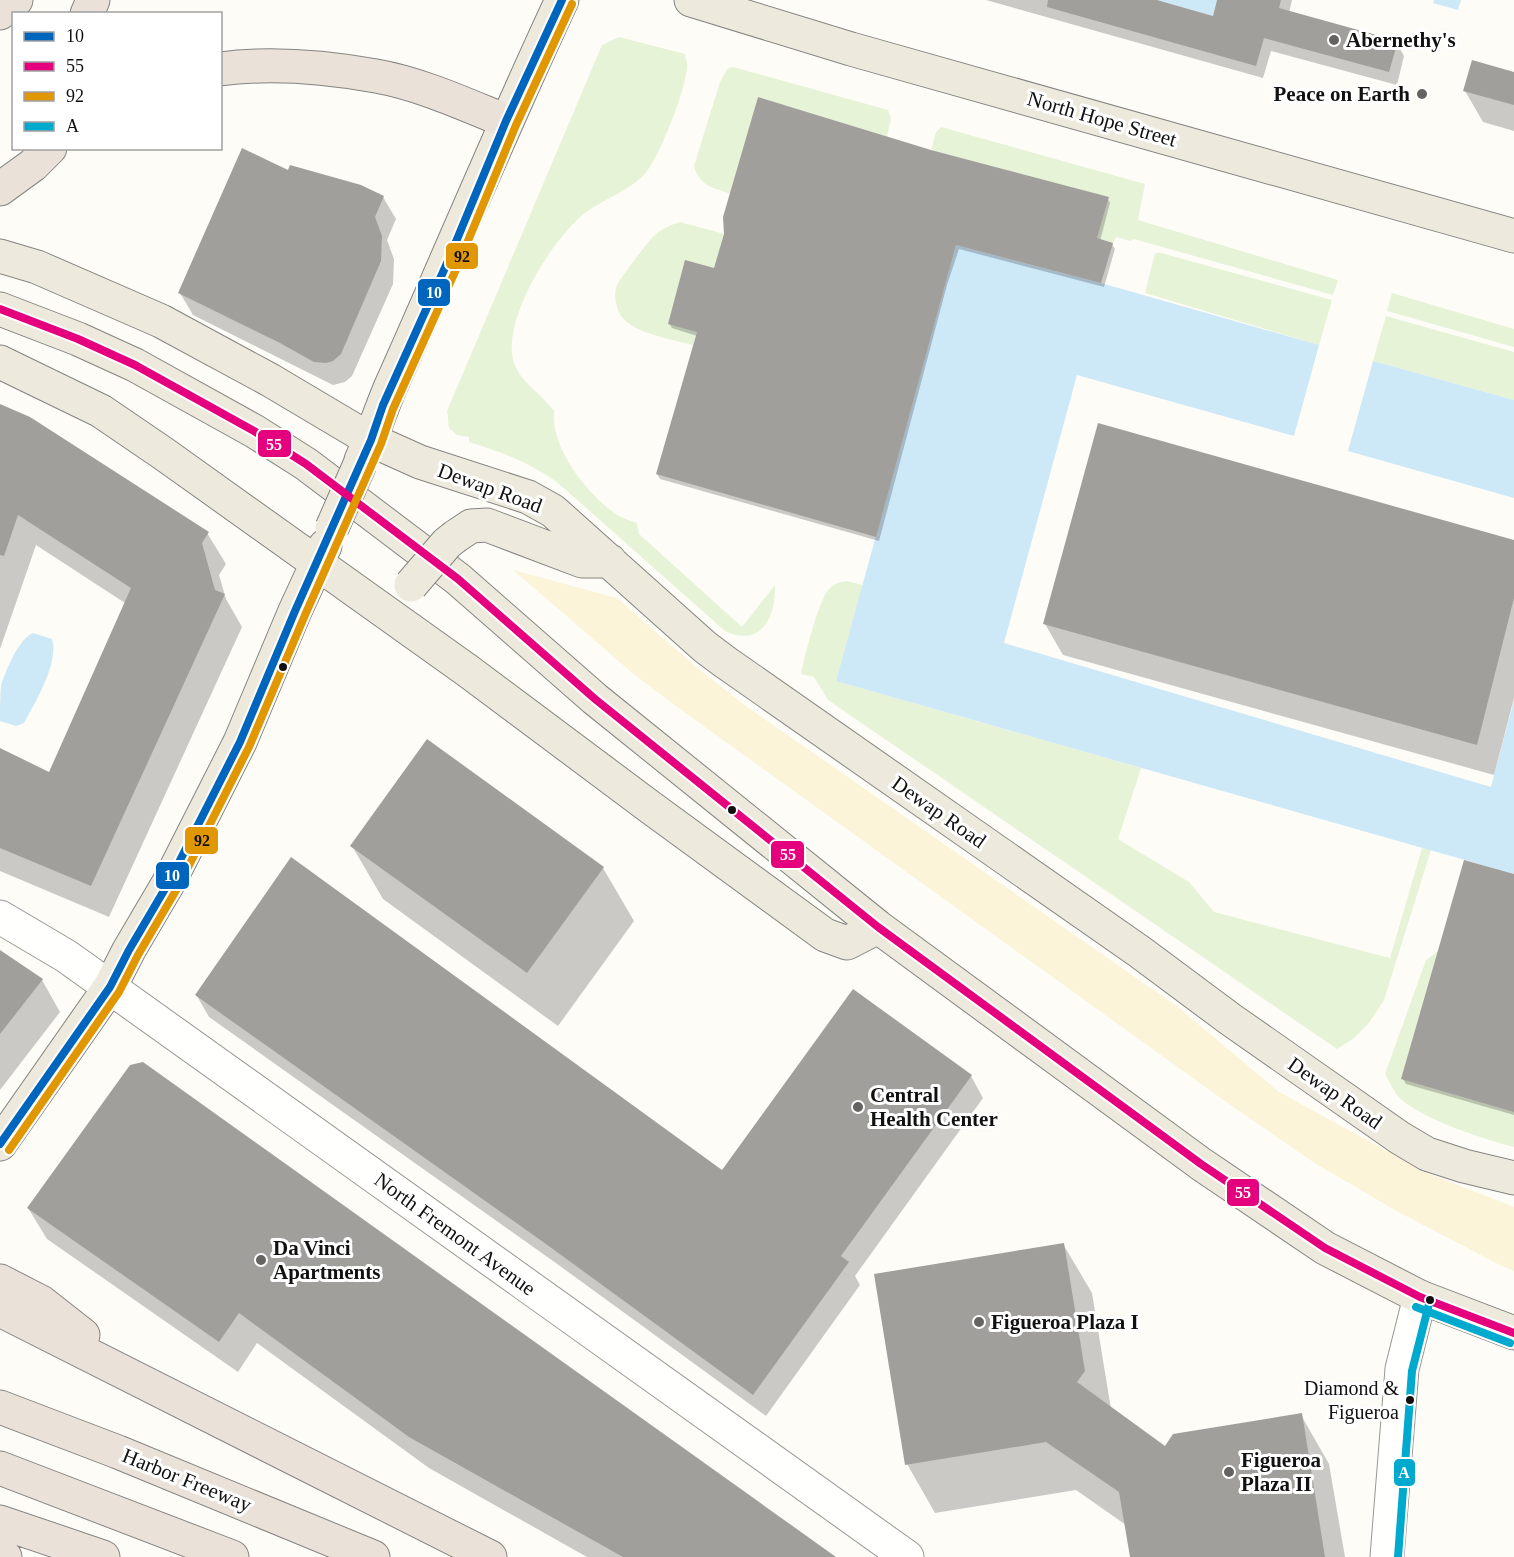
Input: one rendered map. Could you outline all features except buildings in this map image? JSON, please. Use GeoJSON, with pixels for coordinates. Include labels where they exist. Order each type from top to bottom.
{"type":"FeatureCollection","features":[{"type":"Feature","properties":{"kind":"highway"},"geometry":{"type":"LineString","coordinates":[[0,13],[16,0]]}},
{"type":"Feature","properties":{"kind":"highway"},"geometry":{"type":"LineString","coordinates":[[222,69],[289,65],[377,76],[428,91],[506,120]]}},
{"type":"Feature","properties":{"kind":"highway"},"geometry":{"type":"LineString","coordinates":[[0,184],[29,154]]}},
{"type":"Feature","properties":{"kind":"highway"},"geometry":{"type":"LineString","coordinates":[[0,189],[29,154]]}},
{"type":"Feature","properties":{"kind":"highway"},"geometry":{"type":"LineString","coordinates":[[0,1281],[41,1302],[142,1380]]}},
{"type":"Feature","properties":{"kind":"highway"},"geometry":{"type":"LineString","coordinates":[[0,1310],[490,1557]]}},
{"type":"Feature","properties":{"kind":"highway","name":"Harbor Freeway"},"geometry":{"type":"LineString","coordinates":[[0,1407],[118,1452],[374,1557]]}},
{"type":"Feature","properties":{"kind":"highway"},"geometry":{"type":"LineString","coordinates":[[0,1468],[232,1557]]}},
{"type":"Feature","properties":{"kind":"highway"},"geometry":{"type":"LineString","coordinates":[[0,1521],[103,1557]]}},
{"type":"Feature","properties":{"kind":"highway"},"geometry":{"type":"LineString","coordinates":[[0,1555],[4,1557]]}},
{"type":"Feature","properties":{"kind":"main road"},"geometry":{"type":"LineString","coordinates":[[0,1144],[110,987],[169,882],[240,742],[366,452],[383,405],[506,120],[562,0]]}},
{"type":"Feature","properties":{"kind":"main road","name":"North Hope Street"},"geometry":{"type":"LineString","coordinates":[[691,0],[851,49],[1514,236]]}},
{"type":"Feature","properties":{"kind":"main road","name":"Dewap Road"},"geometry":{"type":"LineString","coordinates":[[0,256],[37,267],[161,321],[270,380],[366,452],[420,462],[528,497],[553,511],[725,662],[1140,952],[1230,1019],[1400,1138],[1427,1154],[1514,1178]]}},
{"type":"Feature","properties":{"kind":"main road"},"geometry":{"type":"LineString","coordinates":[[0,309],[78,339],[135,365],[204,402],[306,464],[458,579],[595,699],[878,927],[1201,1164],[1325,1248],[1420,1297],[1514,1333]]}},
{"type":"Feature","properties":{"kind":"main road"},"geometry":{"type":"LineString","coordinates":[[0,362],[101,411],[468,670],[825,935],[847,943],[878,927]]}},
{"type":"Feature","properties":{"kind":"main road"},"geometry":{"type":"LineString","coordinates":[[406,628],[404,600],[411,585],[447,543],[471,526],[487,525],[582,561],[610,561]]}},
{"type":"Feature","properties":{"kind":"street","name":"North Fremont Avenue"},"geometry":{"type":"LineString","coordinates":[[0,917],[49,945],[110,987],[907,1557]]}},
{"type":"Feature","properties":{"kind":"street"},"geometry":{"type":"LineString","coordinates":[[1388,1557],[1402,1370],[1420,1297]]}},
{"type":"Feature","properties":{"kind":"green space"},"geometry":{"type":"Polygon","coordinates":[[[619,37],[685,54],[686,73],[678,104],[664,139],[643,176],[575,221],[547,257],[523,302],[515,325],[512,345],[514,363],[522,377],[554,411],[554,425],[558,440],[584,484],[607,508],[637,523],[639,534],[742,627],[775,585],[773,608],[769,618],[757,632],[748,635],[725,631],[558,483],[516,459],[469,442],[469,437],[457,435],[449,428],[447,411],[602,45],[619,37]]]}},
{"type":"Feature","properties":{"kind":"green space"},"geometry":{"type":"Polygon","coordinates":[[[733,67],[888,110],[891,118],[887,137],[758,97],[731,194],[713,188],[703,182],[694,166],[720,82],[728,68],[733,67]]]}},
{"type":"Feature","properties":{"kind":"green space"},"geometry":{"type":"Polygon","coordinates":[[[941,127],[1145,184],[1138,220],[1338,280],[1333,295],[1134,239],[1131,241],[1116,237],[1113,243],[1097,238],[1109,198],[931,150],[936,132],[941,127]]]}},
{"type":"Feature","properties":{"kind":"green space"},"geometry":{"type":"Polygon","coordinates":[[[680,222],[724,234],[693,345],[644,332],[627,322],[618,309],[615,293],[617,285],[629,267],[656,234],[680,222]]]}},
{"type":"Feature","properties":{"kind":"green space"},"geometry":{"type":"Polygon","coordinates":[[[1155,253],[1332,300],[1319,345],[1145,293],[1155,253]]]}},
{"type":"Feature","properties":{"kind":"green space"},"geometry":{"type":"Polygon","coordinates":[[[1392,293],[1514,329],[1514,347],[1387,311],[1392,293]]]}},
{"type":"Feature","properties":{"kind":"green space"},"geometry":{"type":"Polygon","coordinates":[[[1386,316],[1514,352],[1514,400],[1373,361],[1386,316]]]}},
{"type":"Feature","properties":{"kind":"green space"},"geometry":{"type":"Polygon","coordinates":[[[846,581],[863,585],[836,681],[1141,768],[1118,839],[1189,882],[1214,912],[1390,958],[1422,848],[1431,850],[1384,1000],[1369,1023],[1354,1038],[1337,1049],[828,700],[814,677],[801,674],[812,629],[825,595],[833,585],[846,581]]]}},
{"type":"Feature","properties":{"kind":"green space"},"geometry":{"type":"Polygon","coordinates":[[[1438,951],[1514,1112],[1514,1147],[1456,1128],[1414,1109],[1398,1095],[1385,1074],[1426,960],[1438,951]]]}},
{"type":"Feature","properties":{"kind":"sand"},"geometry":{"type":"Polygon","coordinates":[[[513,570],[617,598],[696,667],[743,704],[1178,1007],[1279,1092],[1425,1172],[1514,1207],[1514,1271],[1400,1213],[1313,1162],[1222,1099],[680,709],[636,676],[513,570]]]}},
{"type":"Feature","properties":{"kind":"water"},"geometry":{"type":"Polygon","coordinates":[[[1157,0],[1217,0],[1213,16],[1157,0]]]}},
{"type":"Feature","properties":{"kind":"water"},"geometry":{"type":"Polygon","coordinates":[[[1434,0],[1461,0],[1458,10],[1433,3],[1434,0]]]}},
{"type":"Feature","properties":{"kind":"water"},"geometry":{"type":"Polygon","coordinates":[[[956,245],[1101,283],[1319,345],[1294,436],[1077,375],[1004,643],[1491,787],[1514,700],[1514,874],[836,681],[956,245]]]}},
{"type":"Feature","properties":{"kind":"water"},"geometry":{"type":"Polygon","coordinates":[[[1373,361],[1514,400],[1514,498],[1348,451],[1373,361]]]}},
{"type":"Feature","properties":{"kind":"water"},"geometry":{"type":"Polygon","coordinates":[[[33,633],[52,639],[52,659],[45,682],[24,723],[16,726],[0,721],[1,686],[18,648],[33,633]]]}},
{"type":"Feature","properties":{"kind":"transit line","name":"10"},"geometry":{"type":"LineString","coordinates":[[0,1144],[110,987],[169,882],[240,742],[371,440],[383,405],[448,261],[506,121],[562,0]]}},
{"type":"Feature","properties":{"kind":"transit line","name":"92"},"geometry":{"type":"LineString","coordinates":[[9,1150],[119,992],[178,887],[249,747],[381,444],[393,409],[458,265],[516,125],[572,4]]}},
{"type":"Feature","properties":{"kind":"transit line","name":"55"},"geometry":{"type":"LineString","coordinates":[[0,309],[78,339],[135,365],[254,431],[306,464],[458,579],[595,699],[878,927],[1201,1164],[1325,1248],[1420,1297],[1514,1333]]}},
{"type":"Feature","properties":{"kind":"transit line","name":"A"},"geometry":{"type":"LineString","coordinates":[[1398,1557],[1412,1371],[1430,1300]]}},
{"type":"Feature","properties":{"kind":"transit line","name":"A"},"geometry":{"type":"LineString","coordinates":[[1416,1307],[1510,1343]]}},
{"type":"Feature","properties":{"kind":"place","name":"Abernethy's"},"geometry":{"type":"Point","coordinates":[1334,40]}},
{"type":"Feature","properties":{"kind":"place","name":"Peace on Earth"},"geometry":{"type":"Point","coordinates":[1422,94]}},
{"type":"Feature","properties":{"kind":"place","name":"Central Health Center"},"geometry":{"type":"Point","coordinates":[858,1107]}},
{"type":"Feature","properties":{"kind":"place","name":"Da Vinci Apartments"},"geometry":{"type":"Point","coordinates":[261,1260]}},
{"type":"Feature","properties":{"kind":"place","name":"Figueroa Plaza I"},"geometry":{"type":"Point","coordinates":[979,1322]}},
{"type":"Feature","properties":{"kind":"place","name":"Diamond & Figueroa"},"geometry":{"type":"Point","coordinates":[1410,1400]}},
{"type":"Feature","properties":{"kind":"place","name":"Figueroa Plaza II"},"geometry":{"type":"Point","coordinates":[1229,1472]}}]}
